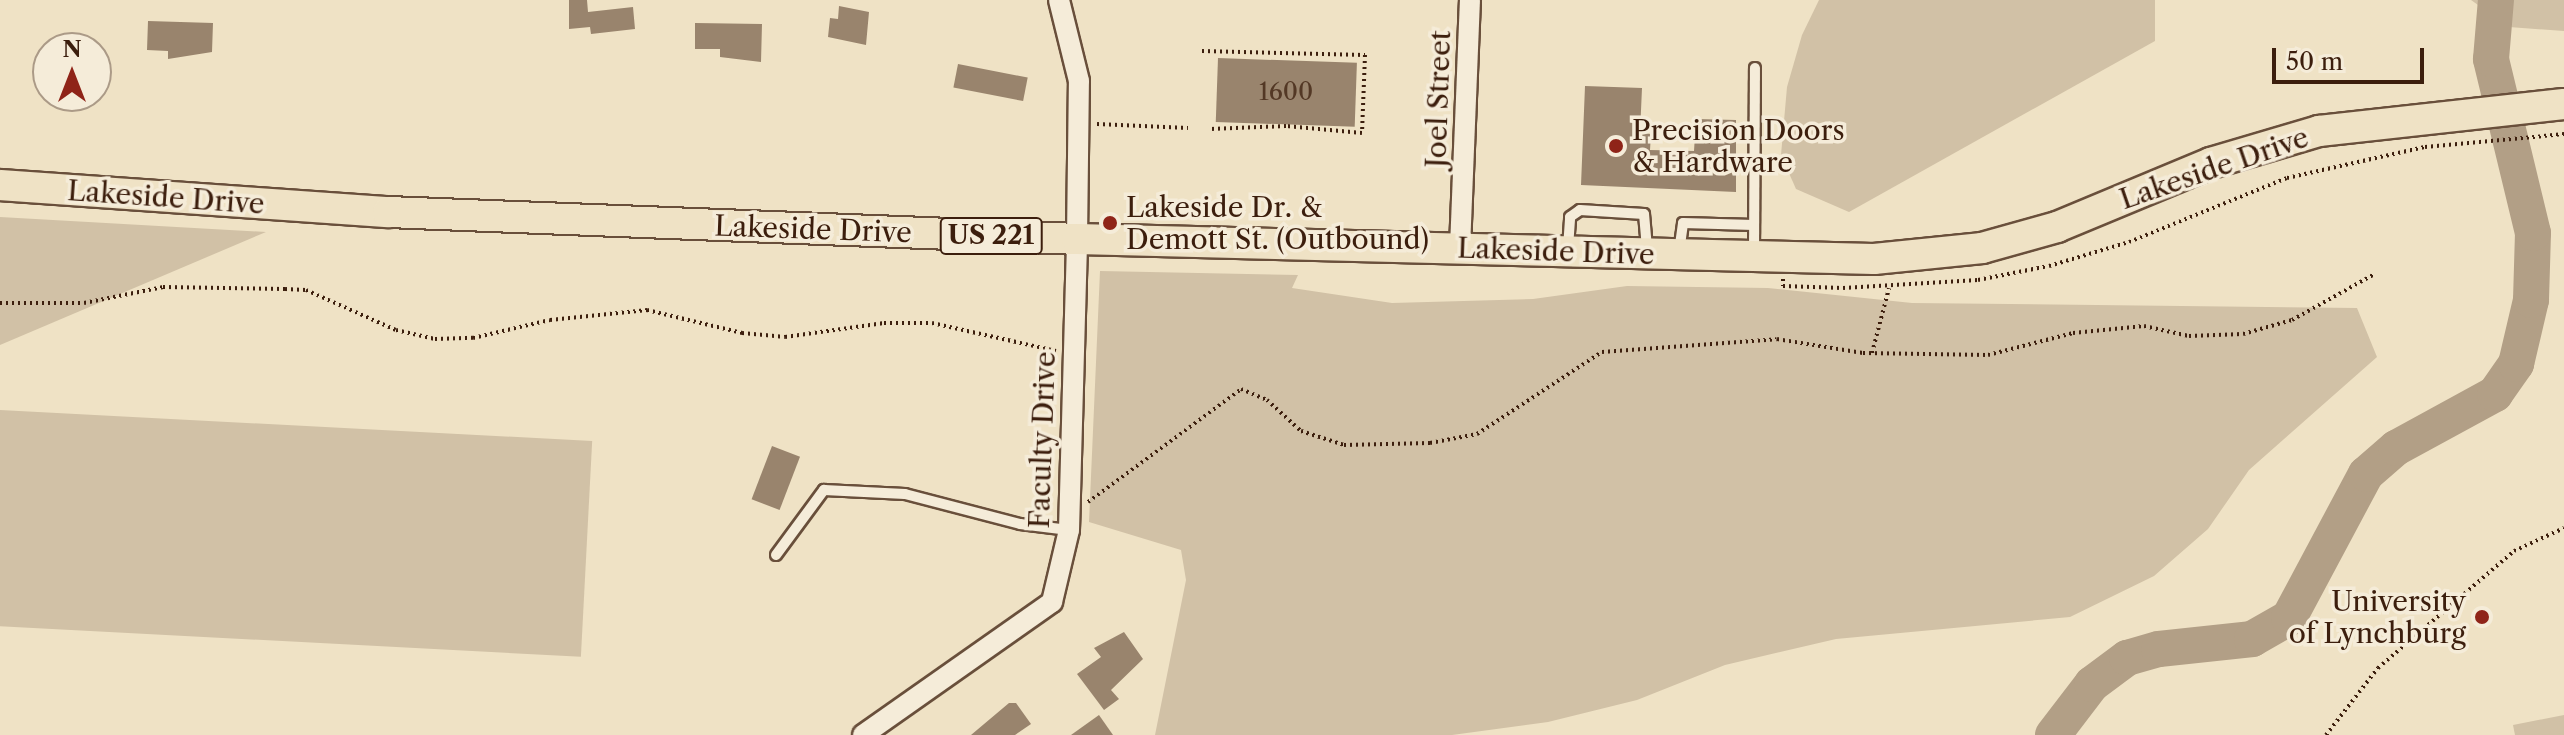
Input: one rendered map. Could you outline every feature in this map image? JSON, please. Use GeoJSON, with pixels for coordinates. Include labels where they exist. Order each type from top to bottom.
{"type":"FeatureCollection","features":[{"type":"Feature","properties":{"kind":"main road","name":"Lakeside Drive"},"geometry":{"type":"LineString","coordinates":[[0,185],[388,212],[1077,239],[1874,259],[1982,248],[2057,227],[2211,163],[2319,131],[2414,118],[2564,104]]}},
{"type":"Feature","properties":{"kind":"street","name":"Faculty Drive"},"geometry":{"type":"LineString","coordinates":[[863,735],[1052,602],[1069,530],[1079,81],[1059,0]]}},
{"type":"Feature","properties":{"kind":"street","name":"Joel Street"},"geometry":{"type":"LineString","coordinates":[[1460,248],[1470,0]]}},
{"type":"Feature","properties":{"kind":"lane"},"geometry":{"type":"LineString","coordinates":[[1754,257],[1755,68]]}},
{"type":"Feature","properties":{"kind":"lane"},"geometry":{"type":"LineString","coordinates":[[1568,250],[1570,217],[1580,210],[1644,214],[1647,253]]}},
{"type":"Feature","properties":{"kind":"lane"},"geometry":{"type":"LineString","coordinates":[[1679,254],[1683,223],[1754,225]]}},
{"type":"Feature","properties":{"kind":"lane"},"geometry":{"type":"LineString","coordinates":[[776,555],[824,490],[905,494],[1020,524],[1069,530]]}},
{"type":"Feature","properties":{"kind":"path"},"geometry":{"type":"LineString","coordinates":[[1202,51],[1365,55],[1362,133],[1286,125],[1210,129]]}},
{"type":"Feature","properties":{"kind":"path"},"geometry":{"type":"LineString","coordinates":[[1091,124],[1188,128]]}},
{"type":"Feature","properties":{"kind":"path"},"geometry":{"type":"LineString","coordinates":[[2425,147],[2564,134]]}},
{"type":"Feature","properties":{"kind":"path"},"geometry":{"type":"LineString","coordinates":[[1086,504],[1241,389],[1267,400],[1301,431],[1344,445],[1386,446],[1477,434],[1602,352],[1777,339],[1872,353],[1988,355],[2073,333],[2144,326],[2189,336],[2243,334],[2292,320],[2373,275]]}},
{"type":"Feature","properties":{"kind":"path"},"geometry":{"type":"LineString","coordinates":[[0,303],[84,303],[163,287],[285,289],[306,290],[396,330],[435,339],[473,338],[550,320],[647,310],[742,333],[785,337],[884,323],[932,323],[1059,352]]}},
{"type":"Feature","properties":{"kind":"path"},"geometry":{"type":"LineString","coordinates":[[1872,353],[1889,288]]}},
{"type":"Feature","properties":{"kind":"path"},"geometry":{"type":"LineString","coordinates":[[2326,735],[2378,668],[2514,551],[2564,528]]}},
{"type":"Feature","properties":{"kind":"shaded area"},"geometry":{"type":"Polygon","coordinates":[[[1819,0],[2155,0],[2155,41],[1849,212],[1796,189],[1781,155],[1787,87],[1802,35],[1819,0]]]}},
{"type":"Feature","properties":{"kind":"shaded area"},"geometry":{"type":"Polygon","coordinates":[[[2471,0],[2564,0],[2564,31],[2509,27],[2471,0]]]}},
{"type":"Feature","properties":{"kind":"shaded area"},"geometry":{"type":"Polygon","coordinates":[[[0,217],[266,232],[0,345],[0,217]]]}},
{"type":"Feature","properties":{"kind":"shaded area"},"geometry":{"type":"Polygon","coordinates":[[[1100,271],[1298,275],[1292,288],[1392,303],[1533,299],[1627,286],[1768,288],[1912,303],[2357,308],[2377,357],[2249,470],[2208,529],[2154,576],[2070,617],[1836,639],[1725,665],[1637,700],[1548,722],[1452,735],[1155,735],[1186,580],[1181,550],[1089,522],[1100,271]]]}},
{"type":"Feature","properties":{"kind":"shaded area"},"geometry":{"type":"Polygon","coordinates":[[[0,410],[592,441],[581,657],[0,626],[0,410]]]}},
{"type":"Feature","properties":{"kind":"shaded area"},"geometry":{"type":"Polygon","coordinates":[[[2564,715],[2564,735],[2515,735],[2513,725],[2564,715]]]}},
{"type":"Feature","properties":{"kind":"building"},"geometry":{"type":"Polygon","coordinates":[[[569,0],[587,0],[588,12],[633,7],[635,29],[591,34],[590,27],[569,29],[569,0]]]}},
{"type":"Feature","properties":{"kind":"building"},"geometry":{"type":"Polygon","coordinates":[[[839,6],[869,12],[866,45],[828,37],[830,18],[838,19],[839,6]]]}},
{"type":"Feature","properties":{"kind":"building"},"geometry":{"type":"Polygon","coordinates":[[[148,21],[213,23],[212,52],[168,59],[168,51],[147,50],[148,21]]]}},
{"type":"Feature","properties":{"kind":"building"},"geometry":{"type":"Polygon","coordinates":[[[695,23],[762,24],[761,62],[720,57],[720,49],[695,49],[695,23]]]}},
{"type":"Feature","properties":{"kind":"building"},"geometry":{"type":"Polygon","coordinates":[[[1218,58],[1357,63],[1355,127],[1216,122],[1218,58]]]}},
{"type":"Feature","properties":{"kind":"building"},"geometry":{"type":"Polygon","coordinates":[[[958,64],[1028,78],[1023,101],[953,88],[958,64]]]}},
{"type":"Feature","properties":{"kind":"building"},"geometry":{"type":"Polygon","coordinates":[[[1585,86],[1642,88],[1640,133],[1651,134],[1650,150],[1694,151],[1696,119],[1736,120],[1736,192],[1581,185],[1585,86]]]}},
{"type":"Feature","properties":{"kind":"building"},"geometry":{"type":"Polygon","coordinates":[[[772,446],[800,457],[780,510],[752,499],[772,446]]]}},
{"type":"Feature","properties":{"kind":"building"},"geometry":{"type":"Polygon","coordinates":[[[1124,632],[1143,659],[1111,690],[1119,699],[1104,710],[1077,674],[1101,657],[1094,648],[1124,632]]]}},
{"type":"Feature","properties":{"kind":"building"},"geometry":{"type":"Polygon","coordinates":[[[1009,703],[1016,703],[1031,724],[1015,735],[971,735],[1009,703]]]}},
{"type":"Feature","properties":{"kind":"building"},"geometry":{"type":"Polygon","coordinates":[[[1099,715],[1113,735],[1071,735],[1099,715]]]}},
{"type":"Feature","properties":{"kind":"waterway"},"geometry":{"type":"LineString","coordinates":[[2053,735],[2092,684],[2127,658],[2159,649],[2252,639],[2289,618],[2366,474],[2396,448],[2495,394],[2516,364],[2531,300],[2533,233],[2491,59],[2496,0]]}},
{"type":"Feature","properties":{"kind":"place","name":"Precision Doors & Hardware"},"geometry":{"type":"Point","coordinates":[1616,146]}},
{"type":"Feature","properties":{"kind":"place","name":"Lakeside Dr. & Demott St. (Outbound)"},"geometry":{"type":"Point","coordinates":[1110,223]}},
{"type":"Feature","properties":{"kind":"place","name":"University of Lynchburg"},"geometry":{"type":"Point","coordinates":[2482,617]}}]}
